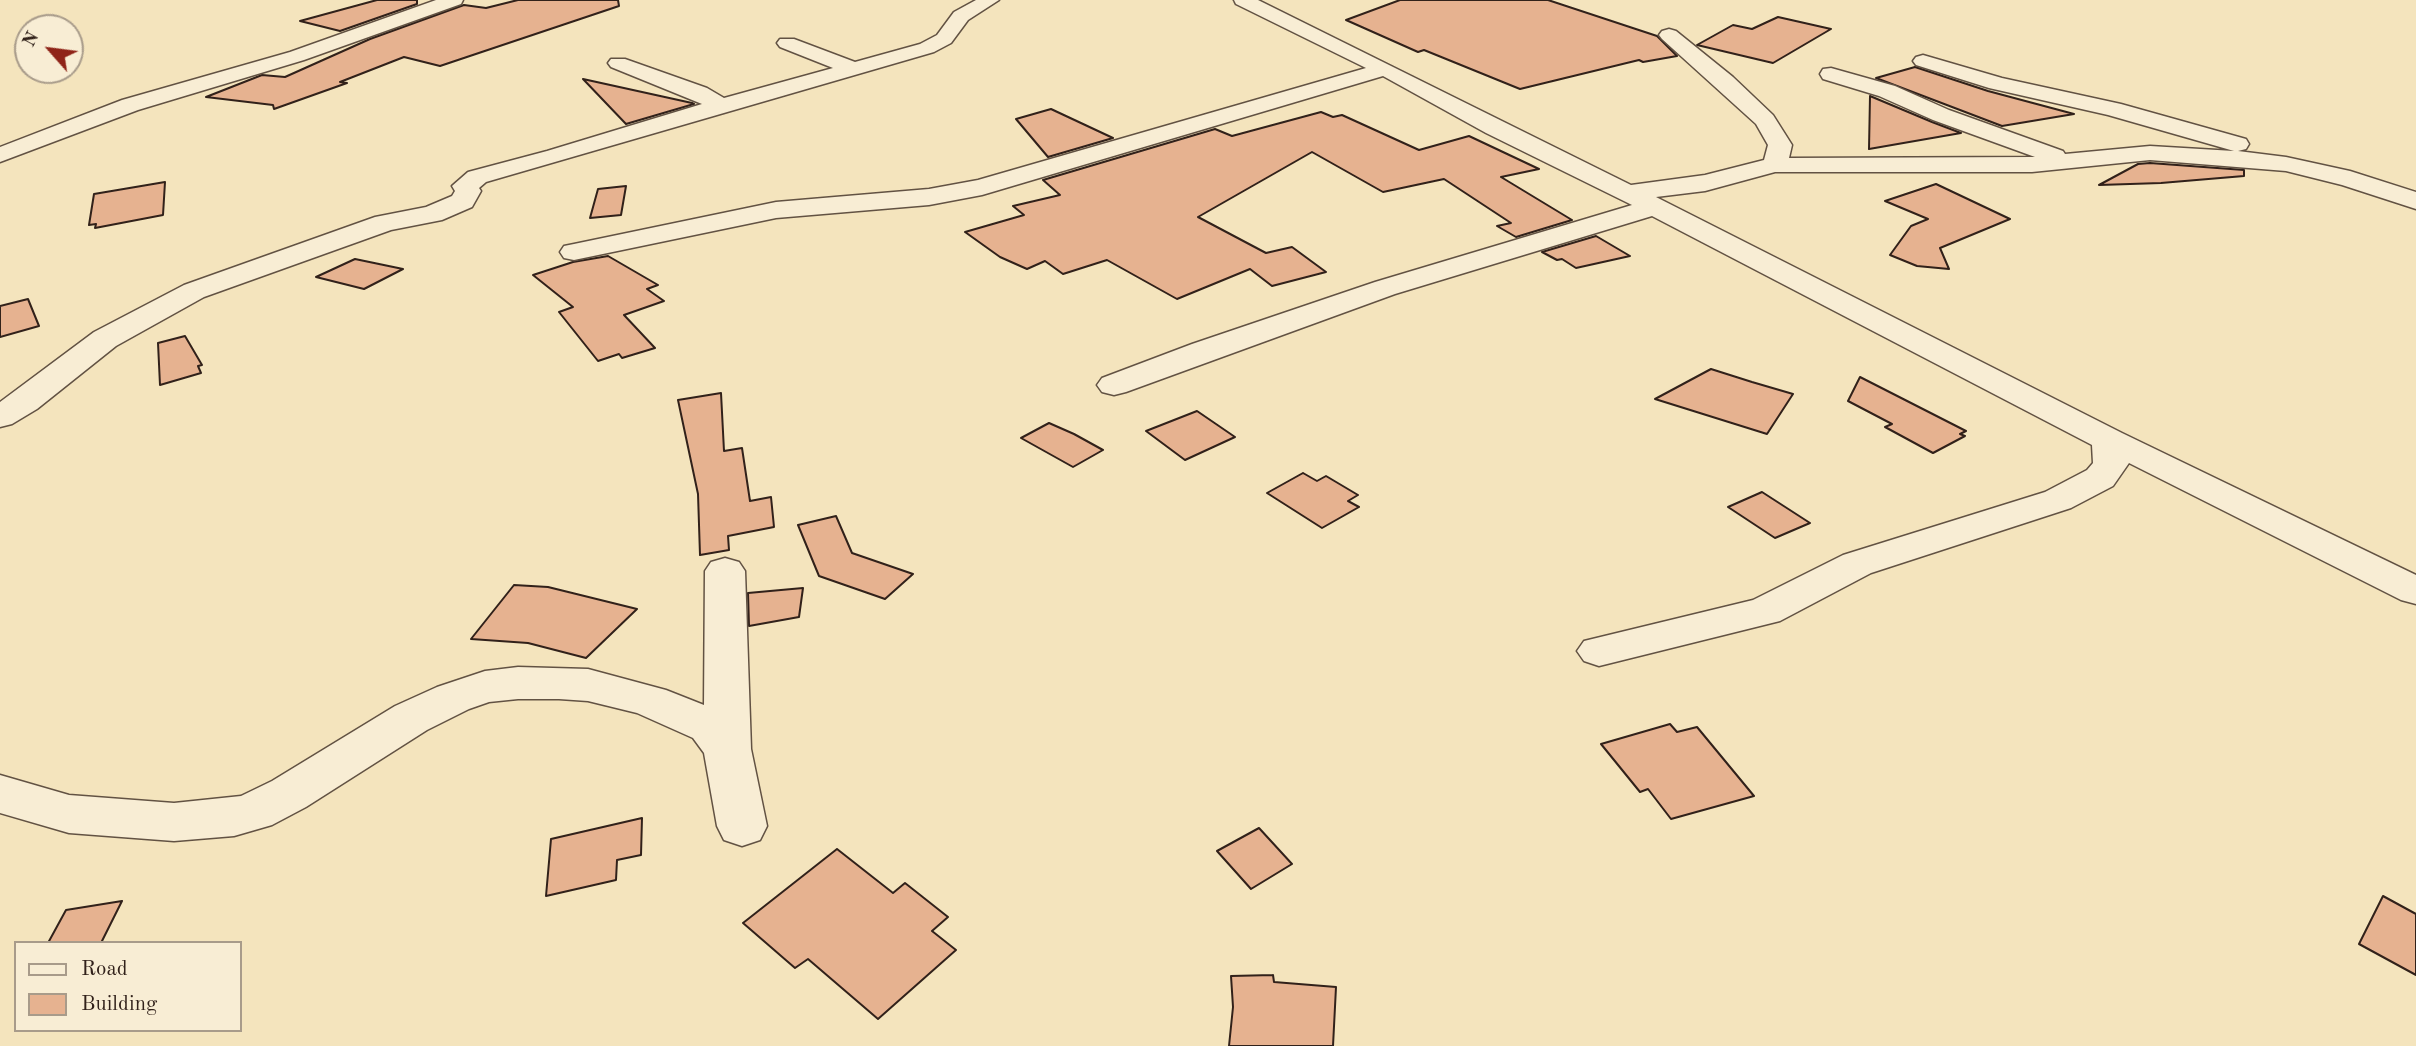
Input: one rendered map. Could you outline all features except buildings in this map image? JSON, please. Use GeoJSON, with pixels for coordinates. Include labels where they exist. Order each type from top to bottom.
{"type":"FeatureCollection","features":[{"type":"Feature","properties":{"kind":"street"},"geometry":{"type":"LineString","coordinates":[[0,155],[130,105],[297,56],[454,0]]}},
{"type":"Feature","properties":{"kind":"street"},"geometry":{"type":"LineString","coordinates":[[0,417],[25,402],[105,339],[194,291],[385,223],[433,214],[463,201],[468,191],[465,186],[477,177],[554,157],[720,104],[854,69],[938,43],[946,37],[961,16],[990,0]]}},
{"type":"Feature","properties":{"kind":"street"},"geometry":{"type":"LineString","coordinates":[[1243,0],[1385,69],[1494,128],[1641,200],[2110,440],[2416,591]]}},
{"type":"Feature","properties":{"kind":"street"},"geometry":{"type":"LineString","coordinates":[[1668,35],[1725,82],[1765,120],[1780,145],[1775,165]]}},
{"type":"Feature","properties":{"kind":"street"},"geometry":{"type":"LineString","coordinates":[[787,43],[854,69]]}},
{"type":"Feature","properties":{"kind":"street"},"geometry":{"type":"LineString","coordinates":[[1923,61],[1997,83],[2113,109],[2229,140],[2245,148],[2257,160]]}},
{"type":"Feature","properties":{"kind":"street"},"geometry":{"type":"LineString","coordinates":[[618,63],[699,93],[720,104]]}},
{"type":"Feature","properties":{"kind":"street"},"geometry":{"type":"LineString","coordinates":[[574,252],[776,210],[929,197],[982,187],[1385,69]]}},
{"type":"Feature","properties":{"kind":"street"},"geometry":{"type":"LineString","coordinates":[[1831,74],[1887,92],[1941,115],[2069,161]]}},
{"type":"Feature","properties":{"kind":"street"},"geometry":{"type":"LineString","coordinates":[[1114,385],[1203,351],[1641,200],[1775,165],[2019,165],[2150,153],[2257,160],[2324,173],[2416,201]]}},
{"type":"Feature","properties":{"kind":"street"},"geometry":{"type":"LineString","coordinates":[[1599,651],[1765,611],[1872,559],[1983,526],[2058,500],[2100,478],[2111,464],[2110,440]]}},
{"type":"Feature","properties":{"kind":"street"},"geometry":{"type":"LineString","coordinates":[[725,571],[727,749],[742,826]]}},
{"type":"Feature","properties":{"kind":"street"},"geometry":{"type":"LineString","coordinates":[[0,794],[69,814],[174,822],[234,817],[275,802],[411,718],[453,698],[485,687],[518,683],[588,685],[650,701],[709,726],[727,749]]}}]}
